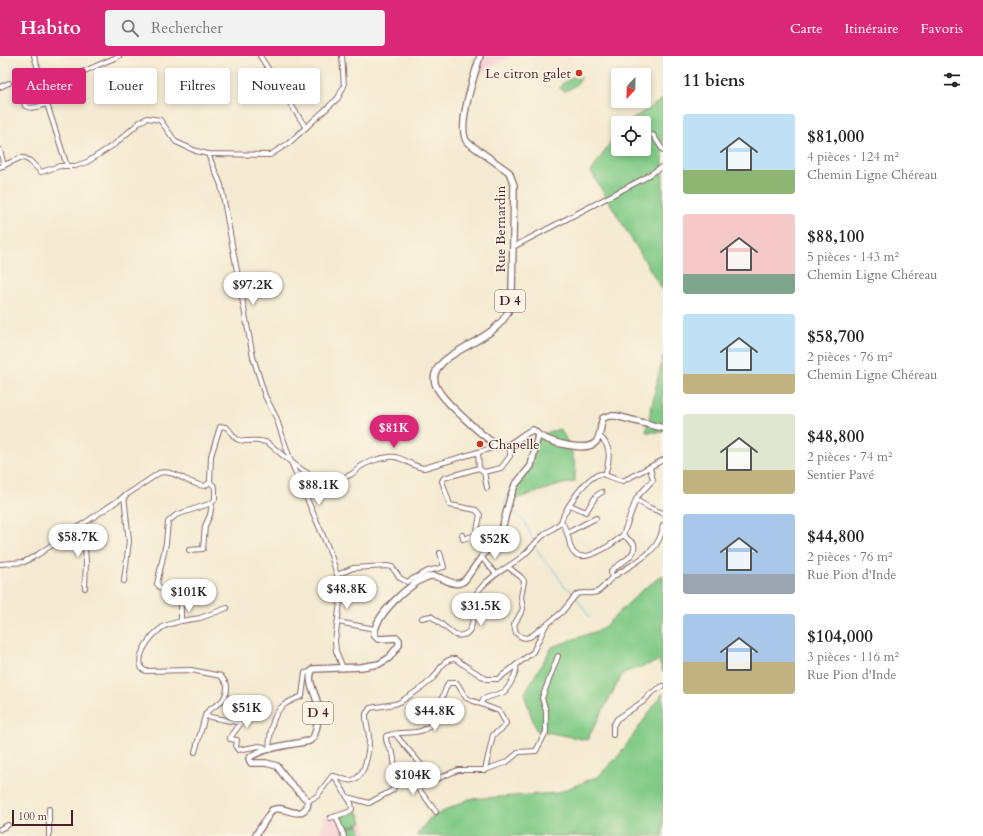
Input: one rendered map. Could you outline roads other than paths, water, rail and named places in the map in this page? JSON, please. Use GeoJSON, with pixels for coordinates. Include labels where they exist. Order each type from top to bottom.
{"type":"FeatureCollection","features":[{"type":"Feature","properties":{"kind":"main road","name":"Rue Bernardin"},"geometry":{"type":"LineString","coordinates":[[480,56],[464,122],[464,137],[467,142],[509,172],[512,177],[514,185],[512,294],[509,310],[499,324],[486,336],[443,361],[434,376],[435,385],[447,402],[492,442],[499,446]]}},
{"type":"Feature","properties":{"kind":"main road"},"geometry":{"type":"LineString","coordinates":[[499,446],[510,444],[533,430],[538,435],[571,446],[585,448],[591,446],[599,436],[600,425],[603,418],[609,416],[616,416],[663,428]]}},
{"type":"Feature","properties":{"kind":"main road"},"geometry":{"type":"LineString","coordinates":[[310,672],[316,668],[343,668],[379,664],[389,658],[399,645],[399,640],[396,638],[378,639],[375,636],[375,629],[392,602],[424,579],[431,576],[438,577],[454,584],[461,583],[482,558],[502,529],[515,485],[530,466],[538,435]]}},
{"type":"Feature","properties":{"kind":"main road","name":"D 4"},"geometry":{"type":"LineString","coordinates":[[308,801],[289,782],[277,766],[266,763],[251,763],[248,759],[250,756],[267,750],[309,741],[313,738],[319,708],[310,681],[310,672]]}},
{"type":"Feature","properties":{"kind":"main road"},"geometry":{"type":"LineString","coordinates":[[255,836],[272,810],[280,808],[295,813],[300,813],[308,807],[308,801]]}},
{"type":"Feature","properties":{"kind":"street"},"geometry":{"type":"LineString","coordinates":[[34,56],[38,68]]}},
{"type":"Feature","properties":{"kind":"street"},"geometry":{"type":"LineString","coordinates":[[86,70],[119,56]]}},
{"type":"Feature","properties":{"kind":"street"},"geometry":{"type":"LineString","coordinates":[[260,56],[306,128]]}},
{"type":"Feature","properties":{"kind":"street"},"geometry":{"type":"LineString","coordinates":[[0,150],[2,167],[20,158],[30,161],[41,172],[60,166],[83,164],[102,153],[147,118],[160,120],[178,144],[208,154],[270,155],[289,143],[335,102],[343,90],[342,56]]}},
{"type":"Feature","properties":{"kind":"street"},"geometry":{"type":"LineString","coordinates":[[0,87],[9,83]]}},
{"type":"Feature","properties":{"kind":"street"},"geometry":{"type":"LineString","coordinates":[[24,104],[24,106],[31,108],[47,104],[67,166]]}},
{"type":"Feature","properties":{"kind":"street"},"geometry":{"type":"LineString","coordinates":[[653,135],[663,150]]}},
{"type":"Feature","properties":{"kind":"street"},"geometry":{"type":"LineString","coordinates":[[208,154],[221,185],[247,318],[253,357],[265,396],[281,429],[291,462],[331,557],[337,575],[340,602],[335,637],[336,651],[343,668]]}},
{"type":"Feature","properties":{"kind":"street"},"geometry":{"type":"LineString","coordinates":[[513,246],[643,179],[663,166]]}},
{"type":"Feature","properties":{"kind":"street"},"geometry":{"type":"LineString","coordinates":[[189,550],[203,549],[205,526],[210,515],[212,503],[215,499],[215,487],[210,482],[210,465],[213,448],[220,427],[227,427],[234,436],[240,440],[262,440],[268,442],[305,473],[321,479],[334,480],[348,476],[363,465],[388,457],[400,458],[422,468],[499,446]]}},
{"type":"Feature","properties":{"kind":"street"},"geometry":{"type":"LineString","coordinates":[[599,436],[602,438],[609,451],[610,459],[605,475]]}},
{"type":"Feature","properties":{"kind":"street"},"geometry":{"type":"LineString","coordinates":[[484,472],[502,468],[510,456],[510,444]]}},
{"type":"Feature","properties":{"kind":"street"},"geometry":{"type":"LineString","coordinates":[[478,452],[479,468],[484,472],[487,488]]}},
{"type":"Feature","properties":{"kind":"street"},"geometry":{"type":"LineString","coordinates":[[422,618],[431,616],[455,635],[462,635],[467,632],[474,623],[473,609],[477,592],[496,574],[508,567],[528,551],[544,535],[561,522],[564,512],[586,482],[600,474],[623,481],[663,460]]}},
{"type":"Feature","properties":{"kind":"street"},"geometry":{"type":"LineString","coordinates":[[462,535],[463,538],[476,535],[480,515],[476,510],[450,505],[442,481],[444,478],[479,468]]}},
{"type":"Feature","properties":{"kind":"street"},"geometry":{"type":"LineString","coordinates":[[561,522],[566,527],[572,552],[582,557],[588,556],[623,536],[636,500],[653,480],[650,468]]}},
{"type":"Feature","properties":{"kind":"street"},"geometry":{"type":"LineString","coordinates":[[0,564],[24,562],[49,548],[159,472],[172,473],[199,486],[205,486],[210,482]]}},
{"type":"Feature","properties":{"kind":"street"},"geometry":{"type":"LineString","coordinates":[[570,505],[586,512],[596,496],[602,492]]}},
{"type":"Feature","properties":{"kind":"street"},"geometry":{"type":"LineString","coordinates":[[124,496],[128,542],[124,581]]}},
{"type":"Feature","properties":{"kind":"street"},"geometry":{"type":"LineString","coordinates":[[636,500],[663,513]]}},
{"type":"Feature","properties":{"kind":"street"},"geometry":{"type":"LineString","coordinates":[[181,621],[181,594],[161,590],[157,584],[166,544],[167,526],[170,519],[176,515],[212,503]]}},
{"type":"Feature","properties":{"kind":"street"},"geometry":{"type":"LineString","coordinates":[[567,533],[596,518]]}},
{"type":"Feature","properties":{"kind":"street"},"geometry":{"type":"LineString","coordinates":[[83,524],[86,561],[85,588]]}},
{"type":"Feature","properties":{"kind":"street"},"geometry":{"type":"LineString","coordinates":[[508,567],[524,581],[521,597],[523,609],[514,625],[516,633],[528,638],[532,637],[562,612],[576,595],[599,591],[612,578],[636,563],[655,548],[660,541],[663,525]]}},
{"type":"Feature","properties":{"kind":"street"},"geometry":{"type":"LineString","coordinates":[[612,578],[612,569],[632,554],[635,549],[632,541],[623,536]]}},
{"type":"Feature","properties":{"kind":"street"},"geometry":{"type":"LineString","coordinates":[[337,575],[353,568],[388,566],[392,567],[400,578],[407,582],[428,571],[444,567],[440,553]]}},
{"type":"Feature","properties":{"kind":"street"},"geometry":{"type":"LineString","coordinates":[[482,558],[496,574]]}},
{"type":"Feature","properties":{"kind":"street"},"geometry":{"type":"LineString","coordinates":[[195,752],[205,712],[218,705],[225,695],[227,685],[221,676],[191,670],[146,671],[142,669],[140,664],[143,649],[164,626],[200,618],[227,608]]}},
{"type":"Feature","properties":{"kind":"street"},"geometry":{"type":"LineString","coordinates":[[338,622],[375,629]]}},
{"type":"Feature","properties":{"kind":"street"},"geometry":{"type":"LineString","coordinates":[[334,776],[350,781],[354,780],[361,773],[369,741],[366,717],[367,711],[373,707],[387,706],[400,702],[433,679],[446,661],[455,659],[490,680],[498,679],[533,652],[546,625]]}},
{"type":"Feature","properties":{"kind":"street"},"geometry":{"type":"LineString","coordinates":[[395,734],[424,768],[437,779],[458,770],[485,770],[512,760],[519,752],[533,752],[537,749],[546,732],[546,711],[542,698],[558,656]]}},
{"type":"Feature","properties":{"kind":"street"},"geometry":{"type":"LineString","coordinates":[[481,704],[483,699],[507,690],[517,670],[516,665]]}},
{"type":"Feature","properties":{"kind":"street"},"geometry":{"type":"LineString","coordinates":[[205,716],[241,723],[230,738],[238,741],[236,747],[238,750],[259,746],[264,747],[267,750],[270,733],[278,711],[286,703],[302,696],[305,673],[310,672]]}},
{"type":"Feature","properties":{"kind":"street"},"geometry":{"type":"LineString","coordinates":[[347,797],[369,803],[385,796],[394,788],[393,754],[385,739],[388,735],[421,731],[431,725],[444,691],[451,682],[457,683],[466,698],[494,708],[505,720],[505,726],[493,735],[485,770]]}},
{"type":"Feature","properties":{"kind":"street"},"geometry":{"type":"LineString","coordinates":[[613,735],[613,726],[617,719],[644,702],[651,693],[663,686]]}},
{"type":"Feature","properties":{"kind":"street"},"geometry":{"type":"LineString","coordinates":[[393,774],[404,776],[414,784],[436,812]]}},
{"type":"Feature","properties":{"kind":"street"},"geometry":{"type":"LineString","coordinates":[[330,818],[349,812],[352,809],[347,797],[334,776]]}},
{"type":"Feature","properties":{"kind":"street"},"geometry":{"type":"LineString","coordinates":[[308,801],[317,796],[322,787],[334,776]]}},
{"type":"Feature","properties":{"kind":"street"},"geometry":{"type":"LineString","coordinates":[[49,809],[49,836]]}},
{"type":"Feature","properties":{"kind":"street"},"geometry":{"type":"LineString","coordinates":[[336,816],[344,836]]}},
{"type":"Feature","properties":{"kind":"street"},"geometry":{"type":"LineString","coordinates":[[0,829],[8,825]]}},
{"type":"Feature","properties":{"kind":"waterway"},"geometry":{"type":"LineString","coordinates":[[504,505],[511,487],[518,476]]}},
{"type":"Feature","properties":{"kind":"waterway"},"geometry":{"type":"LineString","coordinates":[[510,510],[525,522],[533,540]]}},
{"type":"Feature","properties":{"kind":"waterway"},"geometry":{"type":"LineString","coordinates":[[536,547],[542,558],[554,570],[564,586],[573,592]]}},
{"type":"Feature","properties":{"kind":"waterway"},"geometry":{"type":"LineString","coordinates":[[577,598],[590,618]]}},
{"type":"Feature","properties":{"kind":"place","name":"Le citron galet"},"geometry":{"type":"Point","coordinates":[579,73]}},
{"type":"Feature","properties":{"kind":"place","name":"Chapelle"},"geometry":{"type":"Point","coordinates":[480,444]}}]}
